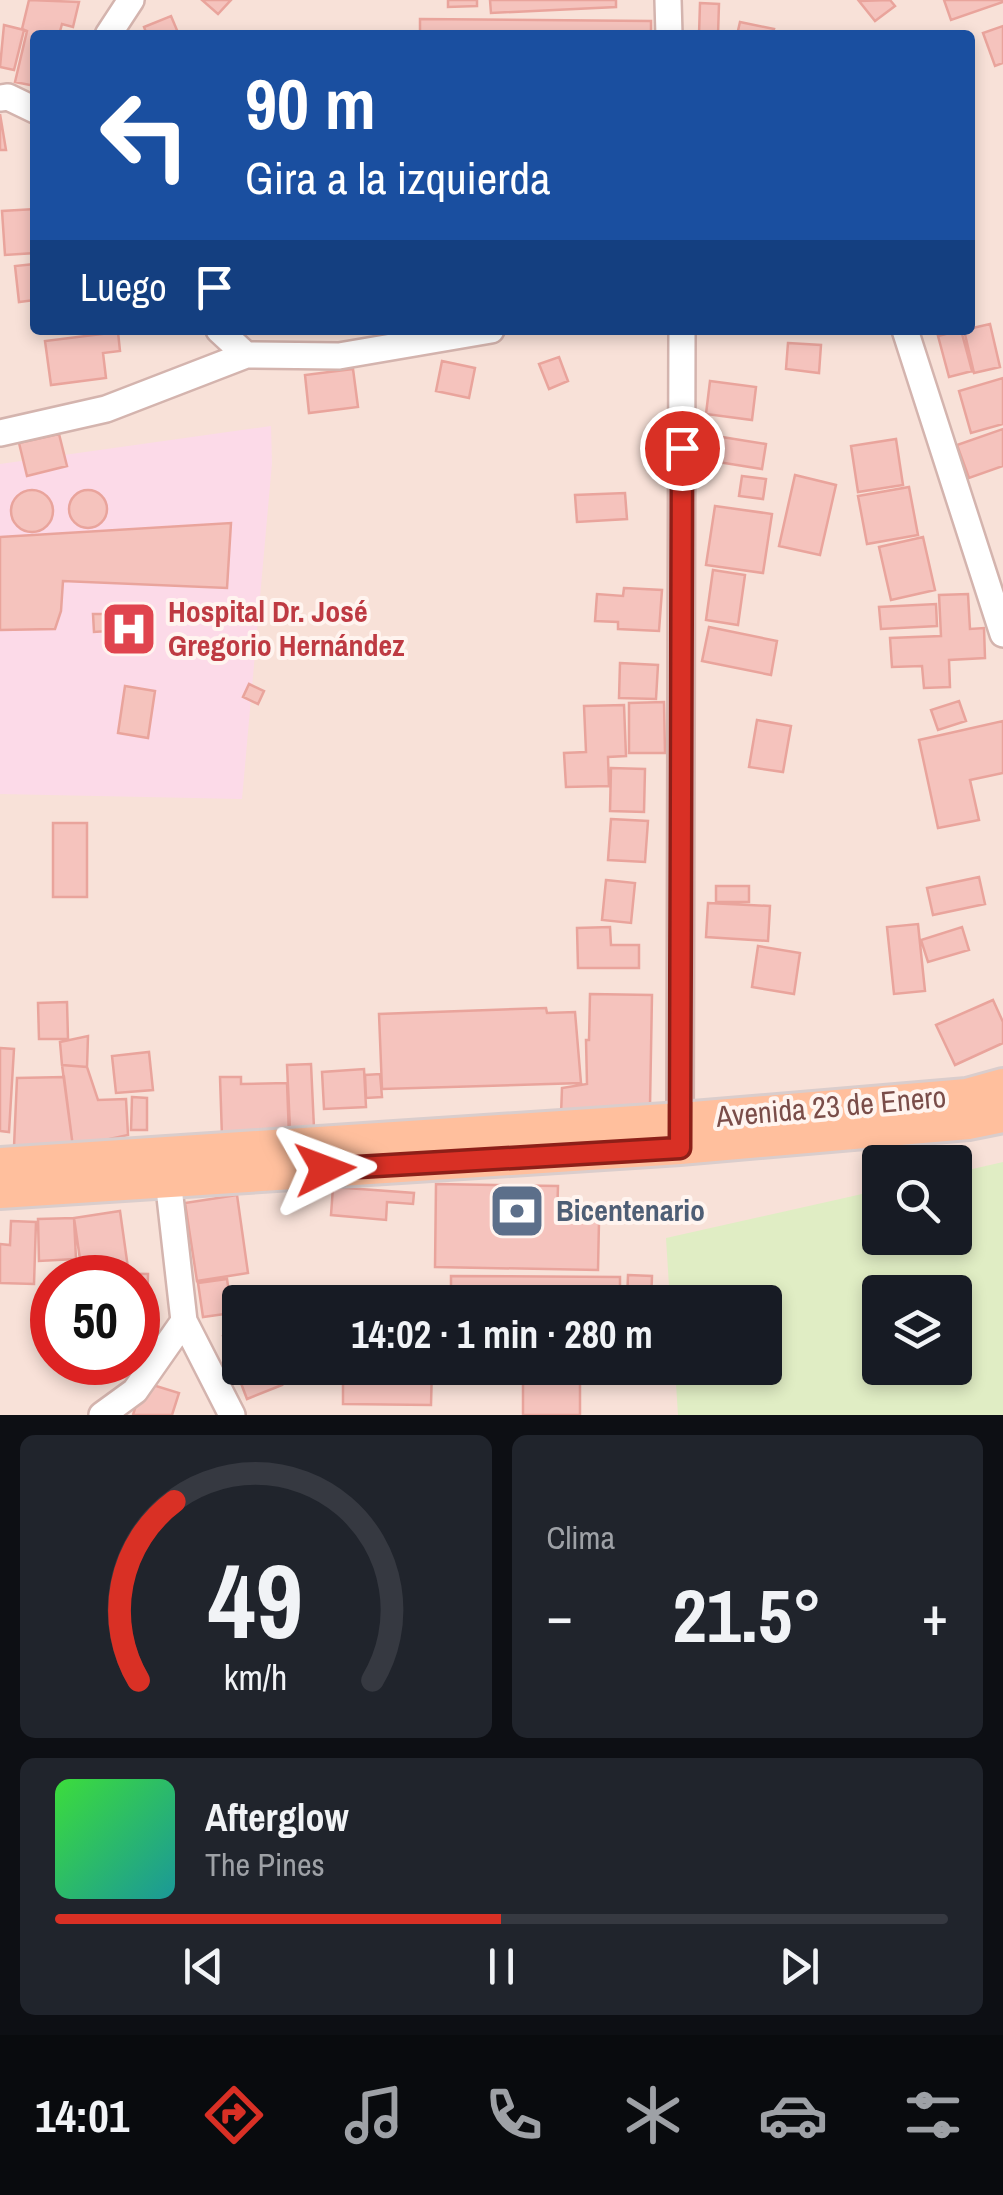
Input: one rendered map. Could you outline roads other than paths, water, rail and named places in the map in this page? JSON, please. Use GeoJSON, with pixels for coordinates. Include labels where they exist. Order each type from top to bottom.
{"type":"FeatureCollection","features":[{"type":"Feature","properties":{"kind":"main road","name":"Avenida 23 de Enero"},"geometry":{"type":"LineString","coordinates":[[0,1192],[680,1134],[967,1095],[1003,1085]]}},
{"type":"Feature","properties":{"kind":"main road","name":"Avenida 23 de Enero"},"geometry":{"type":"LineString","coordinates":[[0,1164],[968,1123],[1003,1116]]}},
{"type":"Feature","properties":{"kind":"street"},"geometry":{"type":"LineString","coordinates":[[111,30],[131,0]]}},
{"type":"Feature","properties":{"kind":"street"},"geometry":{"type":"LineString","coordinates":[[668,0],[670,30]]}},
{"type":"Feature","properties":{"kind":"street"},"geometry":{"type":"LineString","coordinates":[[0,98],[8,97],[30,108]]}},
{"type":"Feature","properties":{"kind":"street"},"geometry":{"type":"LineString","coordinates":[[225,335],[246,354]]}},
{"type":"Feature","properties":{"kind":"street"},"geometry":{"type":"LineString","coordinates":[[0,433],[106,409],[246,354],[339,356],[462,335]]}},
{"type":"Feature","properties":{"kind":"street"},"geometry":{"type":"LineString","coordinates":[[680,1134],[682,335]]}},
{"type":"Feature","properties":{"kind":"street"},"geometry":{"type":"LineString","coordinates":[[907,335],[1003,634]]}},
{"type":"Feature","properties":{"kind":"street"},"geometry":{"type":"LineString","coordinates":[[168,1178],[184,1321],[232,1415]]}},
{"type":"Feature","properties":{"kind":"street"},"geometry":{"type":"LineString","coordinates":[[102,1415],[135,1391],[184,1321]]}},
{"type":"Feature","properties":{"kind":"place","name":"Hospital Dr. José Gregorio Hernández"},"geometry":{"type":"Point","coordinates":[129,629]}},
{"type":"Feature","properties":{"kind":"place","name":"Bicentenario"},"geometry":{"type":"Point","coordinates":[517,1211]}}]}
